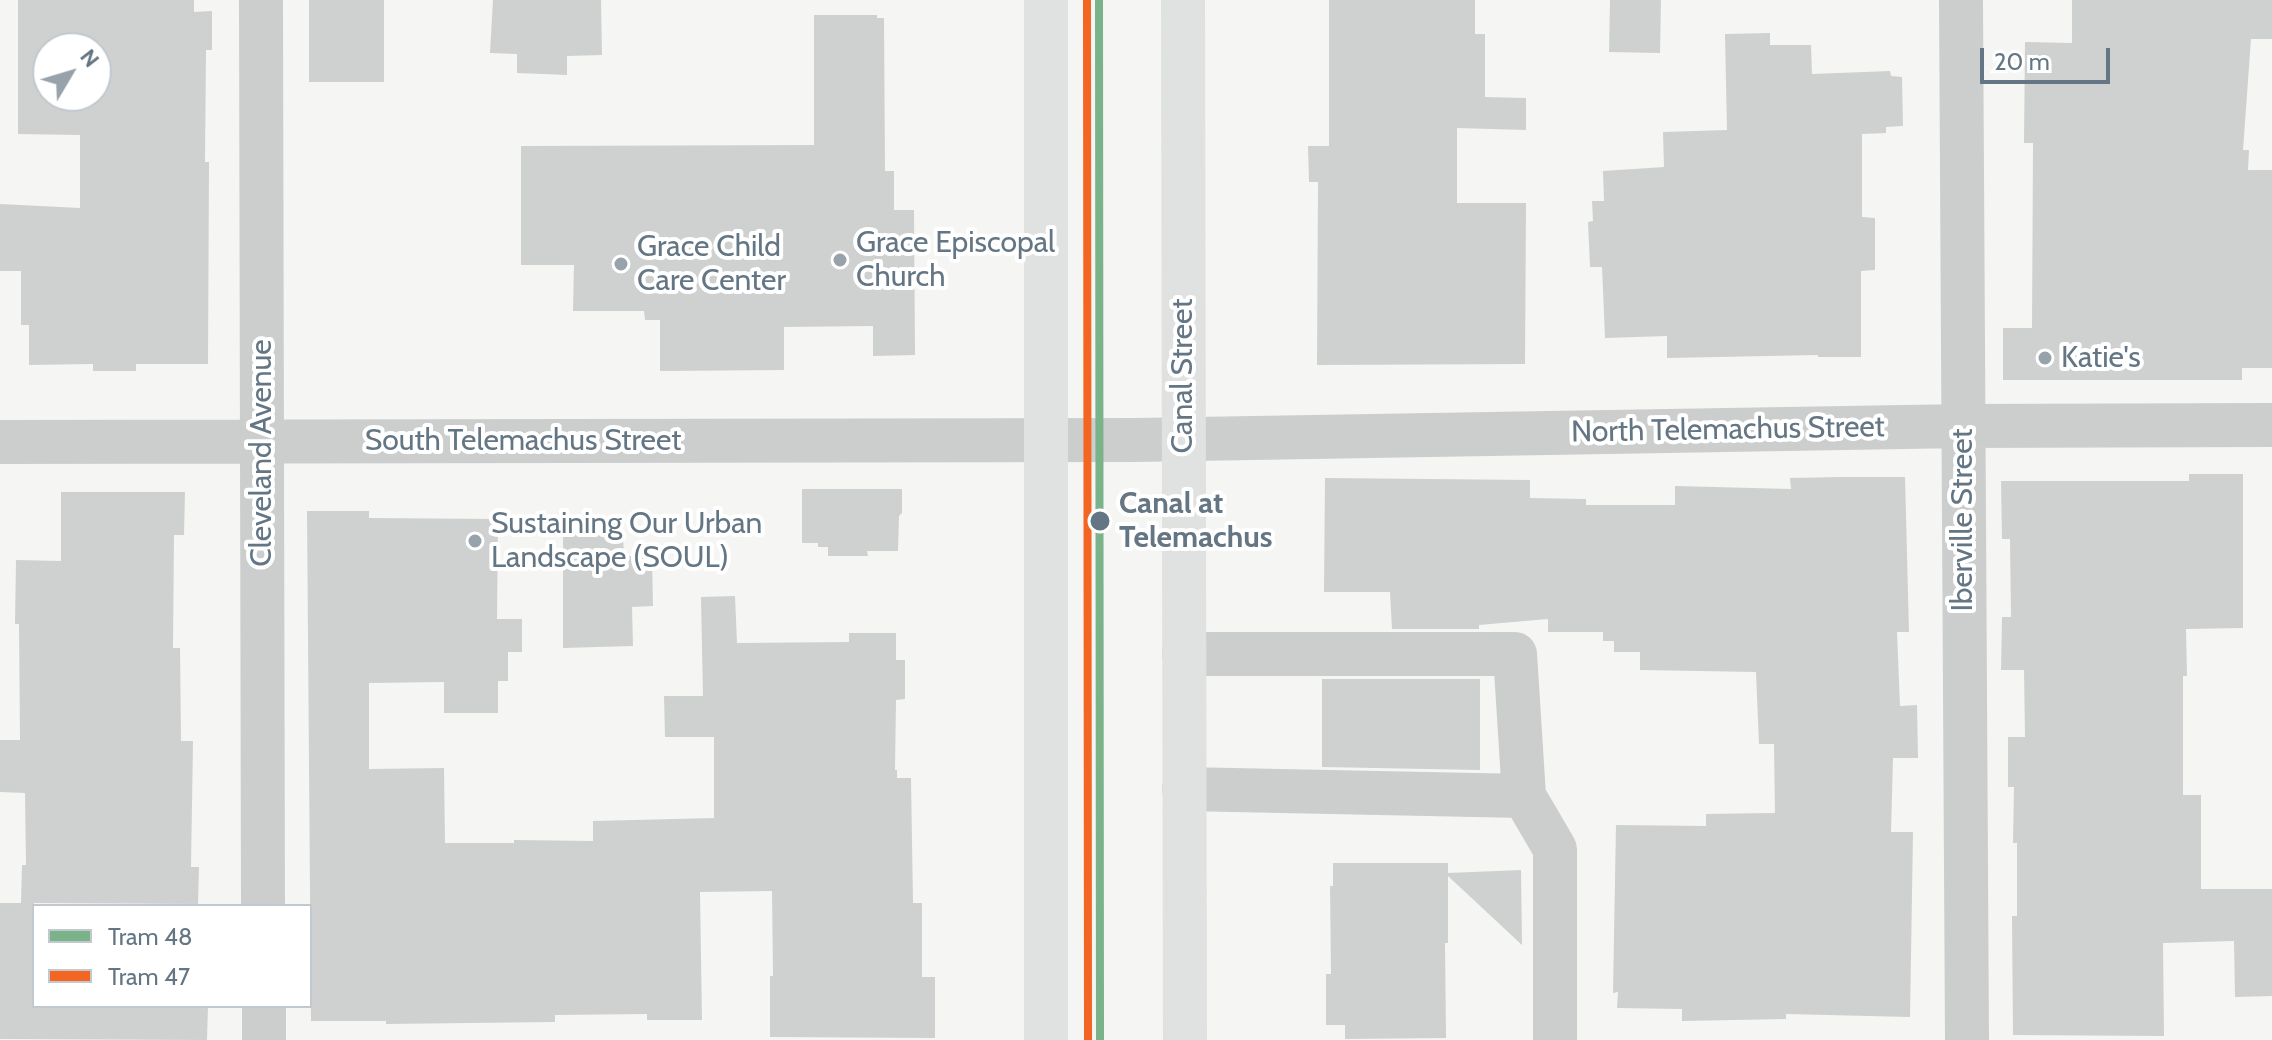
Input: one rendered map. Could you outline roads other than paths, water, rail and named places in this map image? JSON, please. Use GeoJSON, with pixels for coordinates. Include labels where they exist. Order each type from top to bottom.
{"type":"FeatureCollection","features":[{"type":"Feature","properties":{"kind":"main road"},"geometry":{"type":"LineString","coordinates":[[1046,0],[1046,1040]]}},
{"type":"Feature","properties":{"kind":"main road","name":"Canal Street"},"geometry":{"type":"LineString","coordinates":[[1183,0],[1185,1040]]}},
{"type":"Feature","properties":{"kind":"street","name":"Cleveland Avenue"},"geometry":{"type":"LineString","coordinates":[[261,0],[263,904]]}},
{"type":"Feature","properties":{"kind":"street","name":"Iberville Street"},"geometry":{"type":"LineString","coordinates":[[1961,0],[1967,1040]]}},
{"type":"Feature","properties":{"kind":"street","name":"North Telemachus Street"},"geometry":{"type":"LineString","coordinates":[[1045,440],[1963,426],[2272,425]]}},
{"type":"Feature","properties":{"kind":"street","name":"South Telemachus Street"},"geometry":{"type":"LineString","coordinates":[[0,442],[1045,440]]}},
{"type":"Feature","properties":{"kind":"street"},"geometry":{"type":"LineString","coordinates":[[1184,654],[1515,654],[1524,796],[1555,849],[1555,1040]]}},
{"type":"Feature","properties":{"kind":"street"},"geometry":{"type":"LineString","coordinates":[[1184,789],[1524,796]]}},
{"type":"Feature","properties":{"kind":"street"},"geometry":{"type":"LineString","coordinates":[[264,1008],[264,1040]]}},
{"type":"Feature","properties":{"kind":"tram line","name":"47"},"geometry":{"type":"LineString","coordinates":[[1087,0],[1088,1040]]}},
{"type":"Feature","properties":{"kind":"tram line","name":"48"},"geometry":{"type":"LineString","coordinates":[[1099,0],[1100,1040]]}},
{"type":"Feature","properties":{"kind":"place","name":"Grace Episcopal Church"},"geometry":{"type":"Point","coordinates":[840,260]}},
{"type":"Feature","properties":{"kind":"place","name":"Grace Child Care Center"},"geometry":{"type":"Point","coordinates":[621,264]}},
{"type":"Feature","properties":{"kind":"place","name":"Katie's"},"geometry":{"type":"Point","coordinates":[2045,358]}},
{"type":"Feature","properties":{"kind":"place","name":"Canal at Telemachus"},"geometry":{"type":"Point","coordinates":[1100,521]}},
{"type":"Feature","properties":{"kind":"place","name":"Sustaining Our Urban Landscape (SOUL)"},"geometry":{"type":"Point","coordinates":[475,541]}}]}
